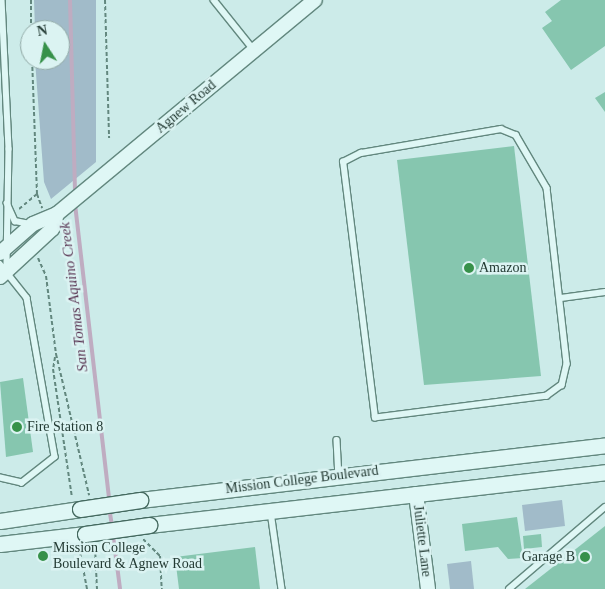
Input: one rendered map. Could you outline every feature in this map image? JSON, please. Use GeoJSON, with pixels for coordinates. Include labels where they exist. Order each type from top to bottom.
{"type":"FeatureCollection","features":[{"type":"Feature","properties":{"kind":"main road","name":"Mission College Boulevard"},"geometry":{"type":"LineString","coordinates":[[0,521],[81,503],[140,500],[605,445]]}},
{"type":"Feature","properties":{"kind":"main road"},"geometry":{"type":"LineString","coordinates":[[413,467],[416,494]]}},
{"type":"Feature","properties":{"kind":"main road","name":"Mission College Boulevard"},"geometry":{"type":"LineString","coordinates":[[0,544],[86,538],[143,526],[605,472]]}},
{"type":"Feature","properties":{"kind":"street","name":"Agnew Road"},"geometry":{"type":"LineString","coordinates":[[2,251],[33,224],[57,214],[315,0]]}},
{"type":"Feature","properties":{"kind":"street","name":"Agnew Road"},"geometry":{"type":"LineString","coordinates":[[2,270],[52,229],[57,214]]}},
{"type":"Feature","properties":{"kind":"street","name":"Juliette Lane"},"geometry":{"type":"LineString","coordinates":[[416,494],[428,589]]}},
{"type":"Feature","properties":{"kind":"lane"},"geometry":{"type":"LineString","coordinates":[[0,478],[22,483],[55,457],[27,298],[2,270],[9,149],[2,0]]}},
{"type":"Feature","properties":{"kind":"lane"},"geometry":{"type":"LineString","coordinates":[[214,0],[254,50]]}},
{"type":"Feature","properties":{"kind":"lane"},"geometry":{"type":"LineString","coordinates":[[0,20],[2,9]]}},
{"type":"Feature","properties":{"kind":"lane"},"geometry":{"type":"LineString","coordinates":[[502,129],[516,135],[547,188],[561,298],[567,364],[562,385],[547,396],[375,418],[342,162],[361,153],[502,129]]}},
{"type":"Feature","properties":{"kind":"lane"},"geometry":{"type":"LineString","coordinates":[[6,202],[16,221],[33,224]]}},
{"type":"Feature","properties":{"kind":"lane"},"geometry":{"type":"LineString","coordinates":[[561,298],[605,292]]}},
{"type":"Feature","properties":{"kind":"lane"},"geometry":{"type":"LineString","coordinates":[[337,440],[339,475]]}},
{"type":"Feature","properties":{"kind":"lane"},"geometry":{"type":"LineString","coordinates":[[509,589],[605,507]]}},
{"type":"Feature","properties":{"kind":"lane"},"geometry":{"type":"LineString","coordinates":[[271,510],[282,589]]}},
{"type":"Feature","properties":{"kind":"path"},"geometry":{"type":"LineString","coordinates":[[30,0],[31,20]]}},
{"type":"Feature","properties":{"kind":"path"},"geometry":{"type":"LineString","coordinates":[[105,0],[109,138]]}},
{"type":"Feature","properties":{"kind":"path"},"geometry":{"type":"LineString","coordinates":[[56,354],[81,503],[53,369],[56,354]]}},
{"type":"Feature","properties":{"kind":"path"},"geometry":{"type":"LineString","coordinates":[[143,526],[139,535],[160,556],[162,589]]}},
{"type":"Feature","properties":{"kind":"path"},"geometry":{"type":"LineString","coordinates":[[86,538],[87,589]]}},
{"type":"Feature","properties":{"kind":"path"},"geometry":{"type":"LineString","coordinates":[[86,538],[97,589]]}},
{"type":"Feature","properties":{"kind":"shaded area"},"geometry":{"type":"Polygon","coordinates":[[[34,0],[96,0],[96,162],[51,199],[44,182],[36,70],[70,70],[70,20],[35,20],[34,0]]]}},
{"type":"Feature","properties":{"kind":"shaded area"},"geometry":{"type":"Polygon","coordinates":[[[562,500],[565,526],[525,531],[522,505],[562,500]]]}},
{"type":"Feature","properties":{"kind":"shaded area"},"geometry":{"type":"Polygon","coordinates":[[[471,561],[474,589],[450,589],[447,564],[471,561]]]}},
{"type":"Feature","properties":{"kind":"building"},"geometry":{"type":"Polygon","coordinates":[[[561,0],[605,0],[605,46],[571,70],[542,28],[552,21],[545,12],[561,0]]]}},
{"type":"Feature","properties":{"kind":"building"},"geometry":{"type":"Polygon","coordinates":[[[605,92],[605,112],[595,98],[605,92]]]}},
{"type":"Feature","properties":{"kind":"building","name":"Amazon"},"geometry":{"type":"Polygon","coordinates":[[[514,146],[541,376],[424,385],[397,160],[514,146]]]}},
{"type":"Feature","properties":{"kind":"building"},"geometry":{"type":"Polygon","coordinates":[[[23,378],[33,452],[6,457],[0,382],[23,378]]]}},
{"type":"Feature","properties":{"kind":"building"},"geometry":{"type":"Polygon","coordinates":[[[517,517],[523,558],[508,559],[498,547],[465,551],[462,524],[517,517]]]}},
{"type":"Feature","properties":{"kind":"building","name":"Garage B"},"geometry":{"type":"Polygon","coordinates":[[[605,526],[605,589],[525,589],[605,526]]]}},
{"type":"Feature","properties":{"kind":"building"},"geometry":{"type":"Polygon","coordinates":[[[541,534],[542,547],[524,549],[523,536],[541,534]]]}},
{"type":"Feature","properties":{"kind":"building"},"geometry":{"type":"Polygon","coordinates":[[[255,547],[260,589],[179,589],[175,557],[255,547]]]}},
{"type":"Feature","properties":{"kind":"waterway","name":"San Tomas Aquino Creek"},"geometry":{"type":"LineString","coordinates":[[70,0],[75,194]]}},
{"type":"Feature","properties":{"kind":"waterway","name":"San Tomas Aquino Creek"},"geometry":{"type":"LineString","coordinates":[[75,204],[109,500]]}},
{"type":"Feature","properties":{"kind":"waterway","name":"San Tomas Aquino Creek"},"geometry":{"type":"LineString","coordinates":[[109,507],[112,527]]}},
{"type":"Feature","properties":{"kind":"waterway","name":"San Tomas Aquino Creek"},"geometry":{"type":"LineString","coordinates":[[113,534],[120,589]]}},
{"type":"Feature","properties":{"kind":"place","name":"Amazon"},"geometry":{"type":"Point","coordinates":[469,268]}},
{"type":"Feature","properties":{"kind":"place","name":"Fire Station 8"},"geometry":{"type":"Point","coordinates":[17,427]}},
{"type":"Feature","properties":{"kind":"place","name":"Mission College Boulevard & Agnew Road"},"geometry":{"type":"Point","coordinates":[43,556]}},
{"type":"Feature","properties":{"kind":"place","name":"Garage B"},"geometry":{"type":"Point","coordinates":[585,557]}}]}
